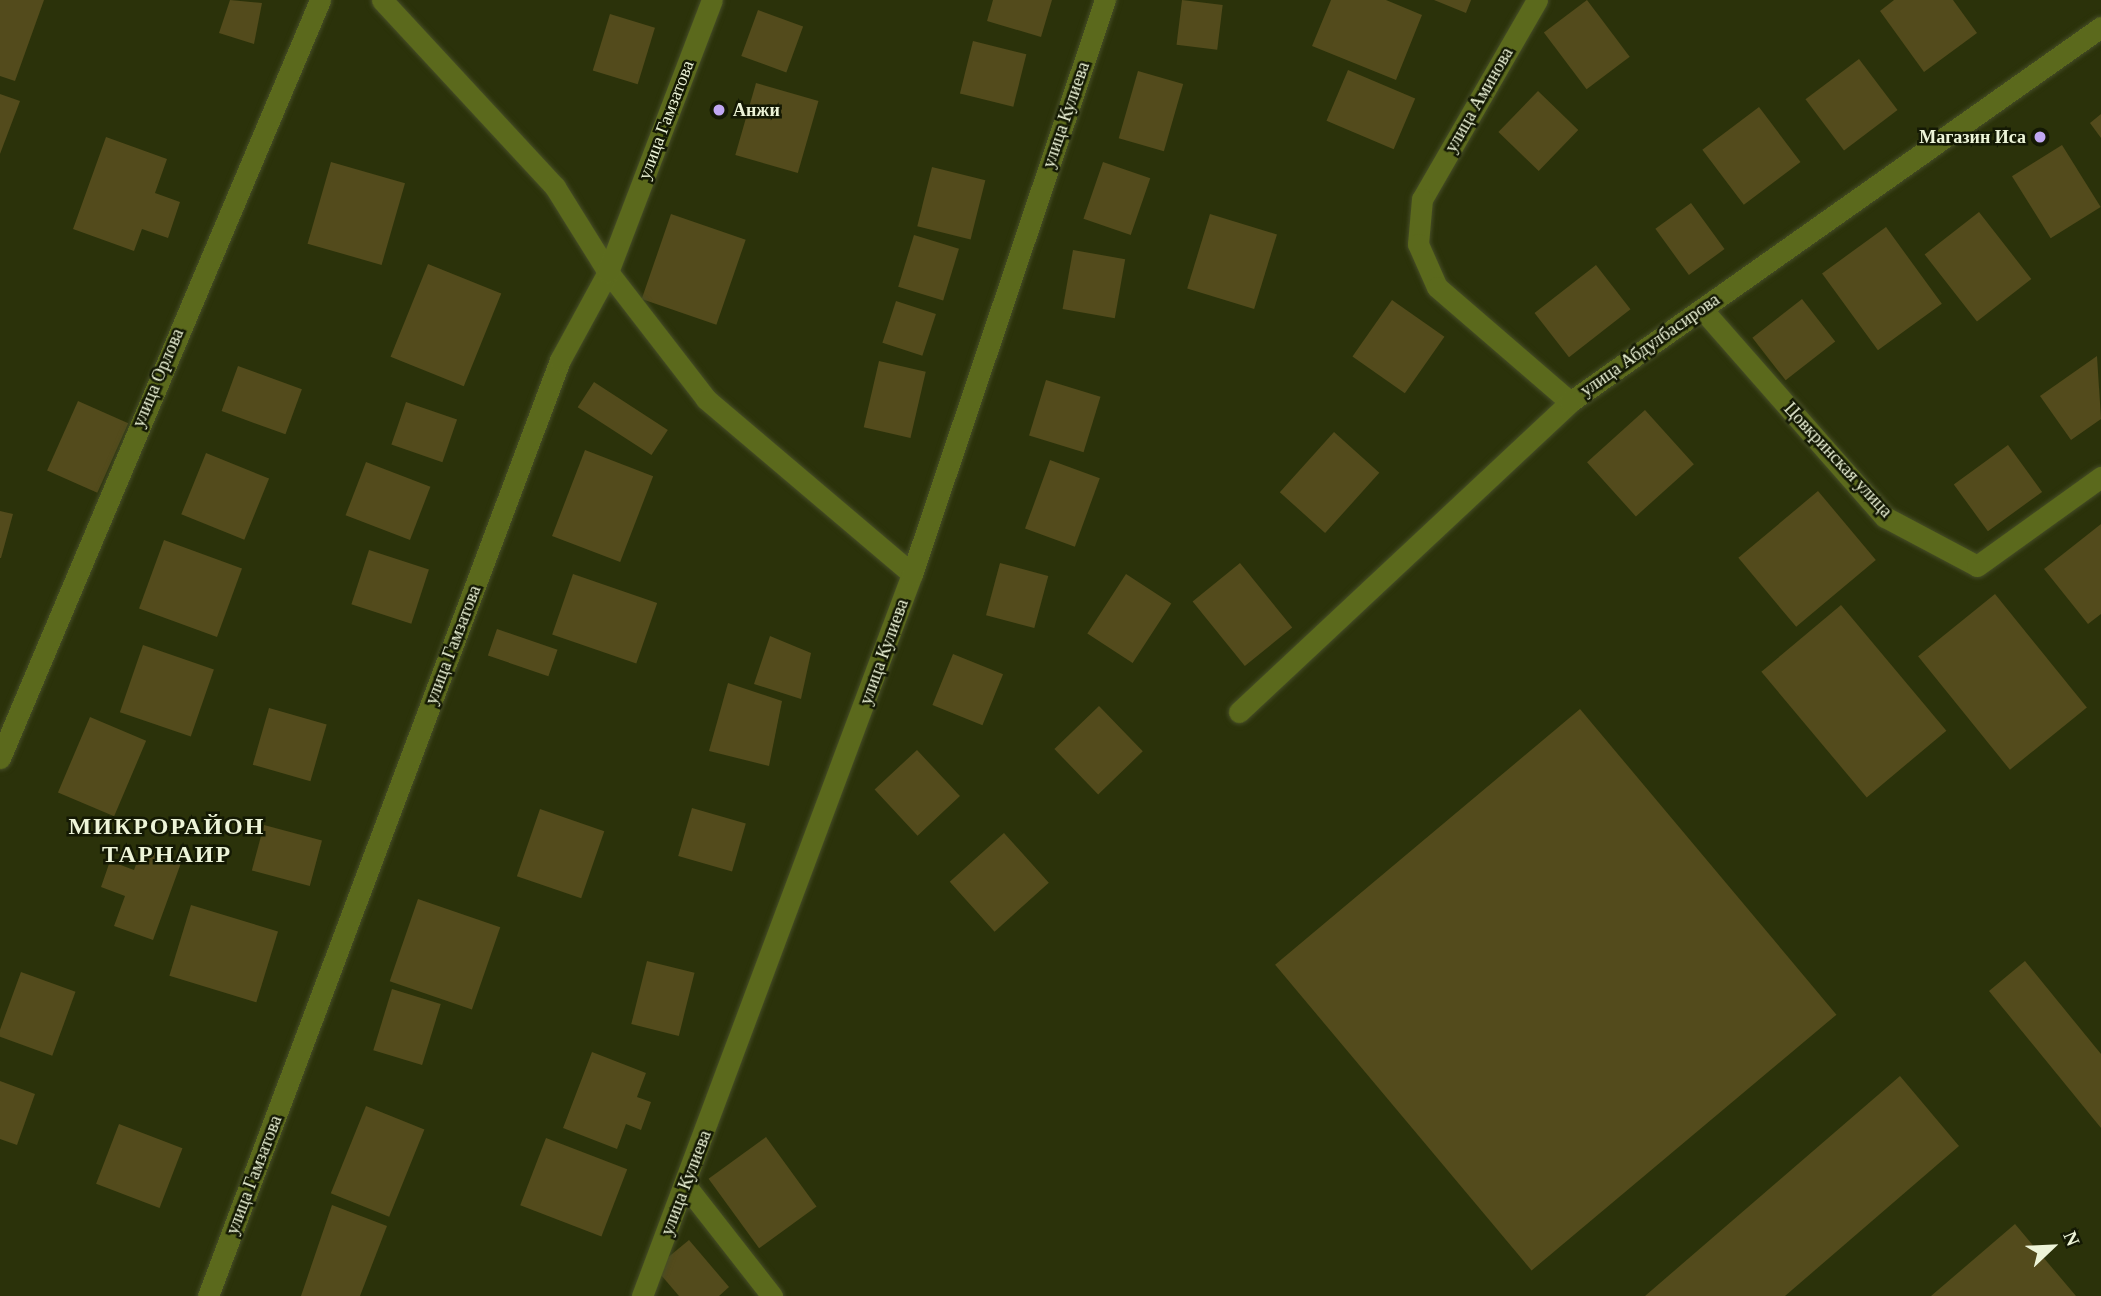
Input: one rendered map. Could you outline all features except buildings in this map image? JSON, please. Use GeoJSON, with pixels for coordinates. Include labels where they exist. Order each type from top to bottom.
{"type":"FeatureCollection","features":[{"type":"Feature","properties":{"kind":"street","name":"улица Орлова"},"geometry":{"type":"LineString","coordinates":[[0,758],[320,0]]}},
{"type":"Feature","properties":{"kind":"street"},"geometry":{"type":"LineString","coordinates":[[382,0],[555,187],[608,272],[706,398],[912,575]]}},
{"type":"Feature","properties":{"kind":"street","name":"улица Гамзатова"},"geometry":{"type":"LineString","coordinates":[[208,1296],[560,360],[608,272],[712,0]]}},
{"type":"Feature","properties":{"kind":"street","name":"улица Кулиева"},"geometry":{"type":"LineString","coordinates":[[642,1296],[686,1186],[912,575],[1105,0]]}},
{"type":"Feature","properties":{"kind":"street","name":"улица Аминова"},"geometry":{"type":"LineString","coordinates":[[1536,0],[1422,200],[1418,244],[1437,287],[1570,402]]}},
{"type":"Feature","properties":{"kind":"street","name":"улица Абдулбасирова"},"geometry":{"type":"LineString","coordinates":[[1239,712],[1570,402],[2101,27]]}},
{"type":"Feature","properties":{"kind":"street","name":"Цовкринская улица"},"geometry":{"type":"LineString","coordinates":[[1702,309],[1885,517],[1977,566],[2101,477]]}},
{"type":"Feature","properties":{"kind":"street"},"geometry":{"type":"LineString","coordinates":[[686,1186],[772,1296]]}},
{"type":"Feature","properties":{"kind":"place","name":"Анжи"},"geometry":{"type":"Point","coordinates":[719,110]}},
{"type":"Feature","properties":{"kind":"place","name":"Магазин Иса"},"geometry":{"type":"Point","coordinates":[2040,137]}},
{"type":"Feature","properties":{"kind":"district","name":"МИКРОРАЙОН ТАРНАИР"},"geometry":{"type":"Point","coordinates":[167,841]}}]}
